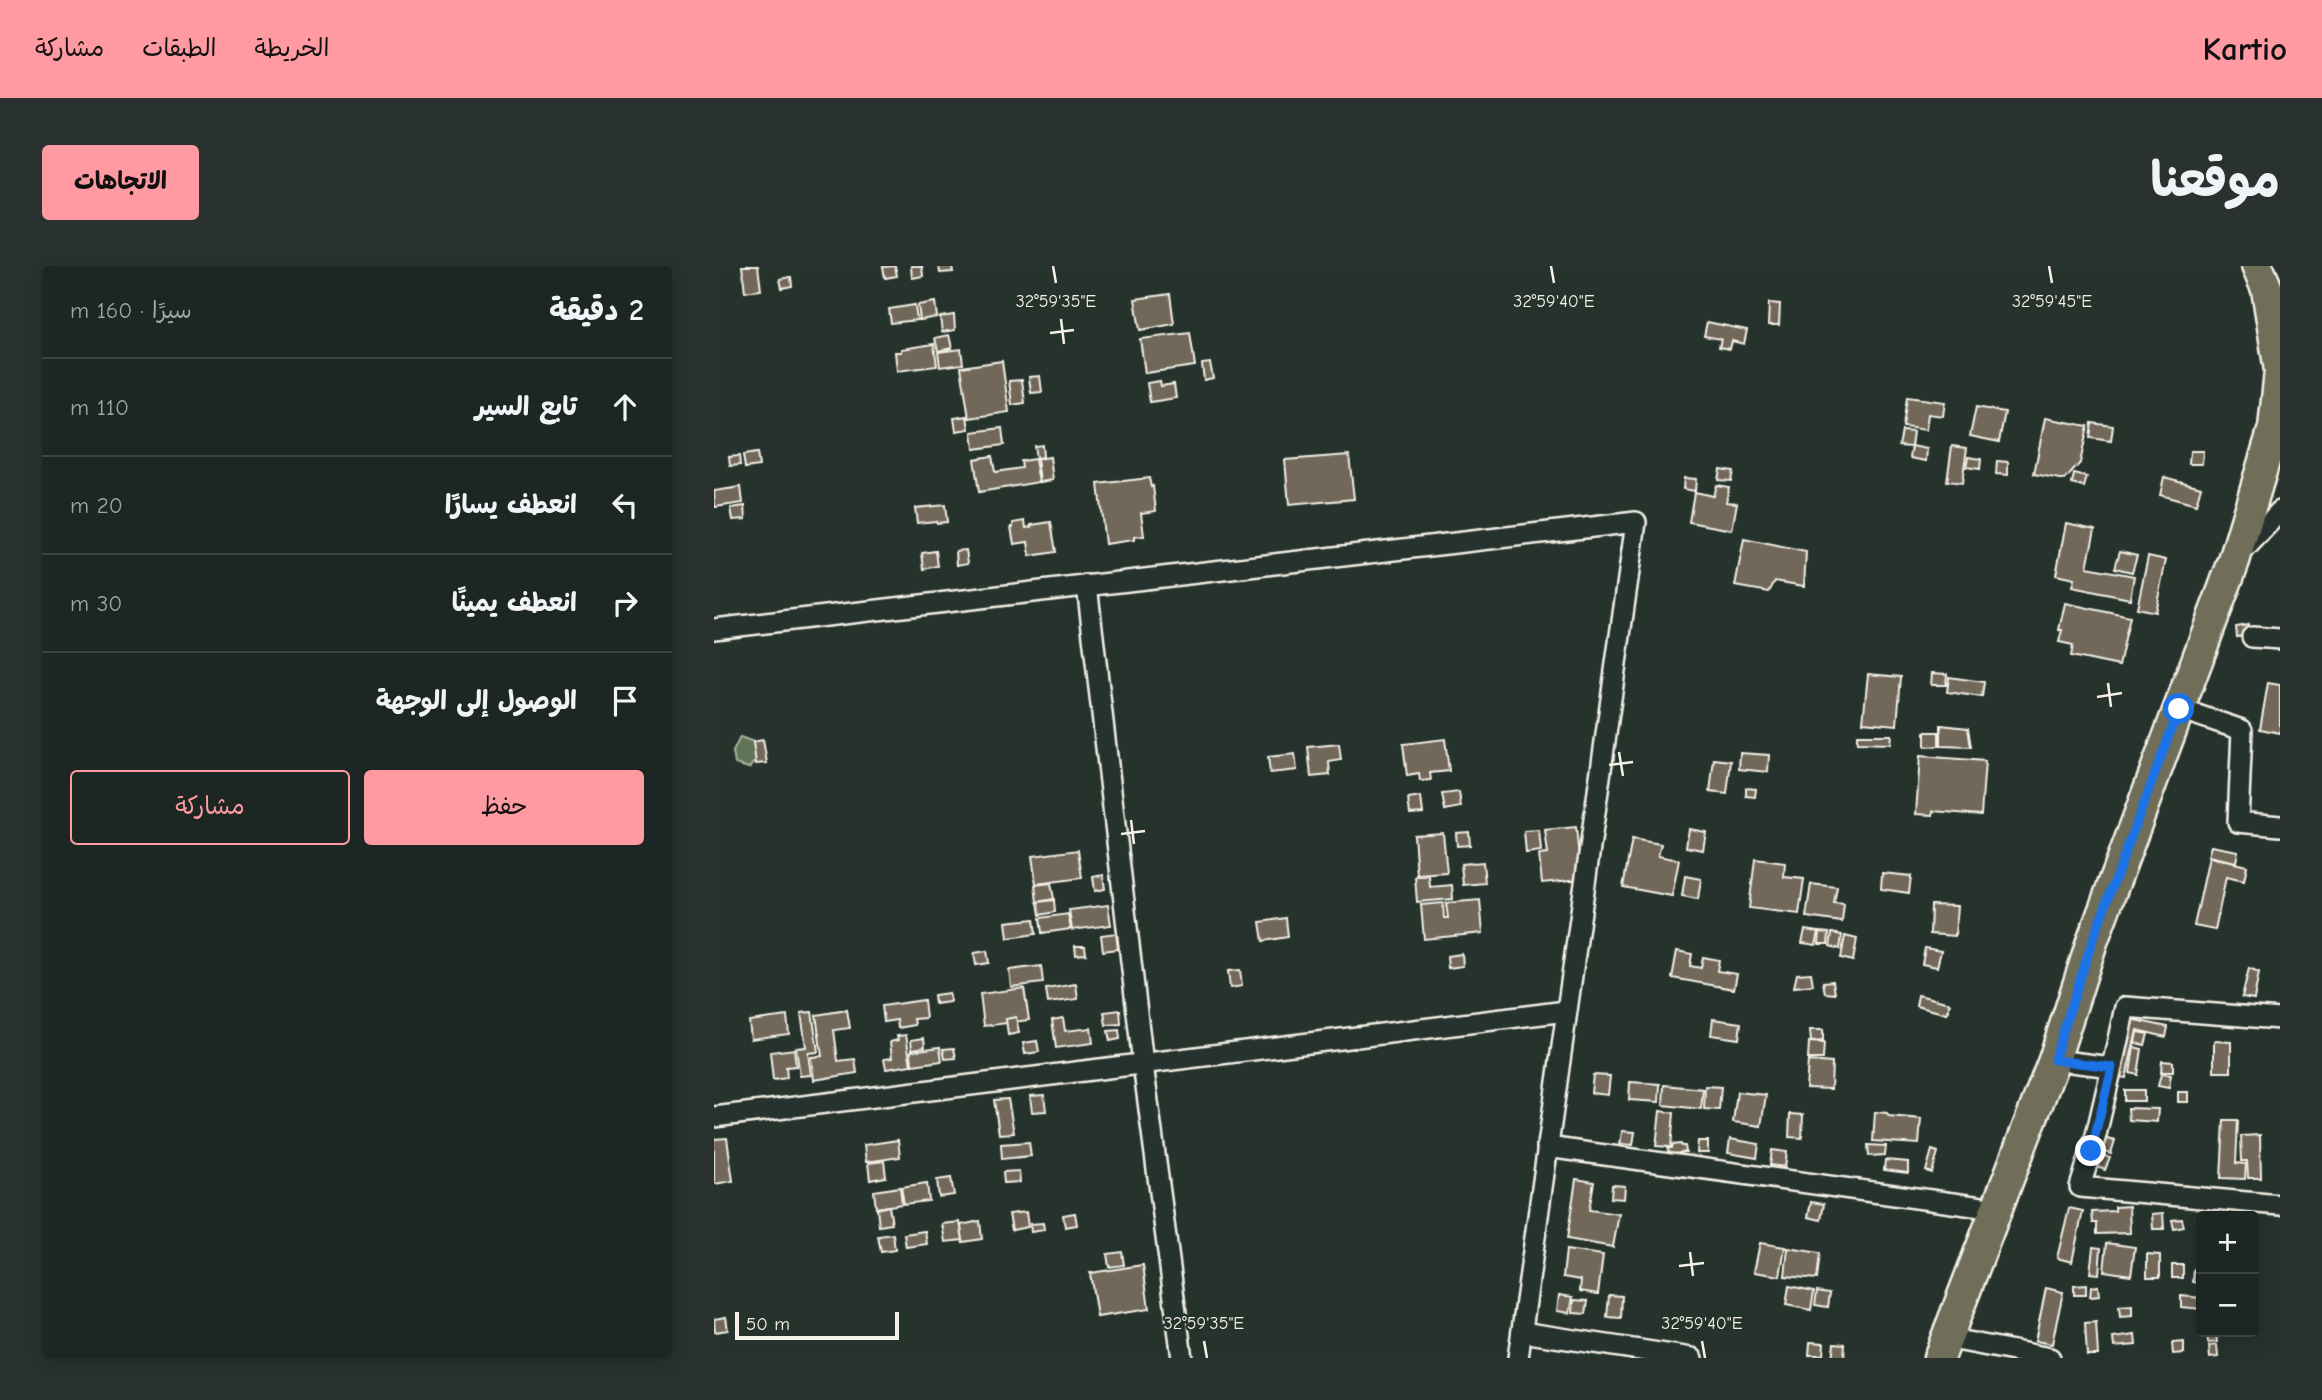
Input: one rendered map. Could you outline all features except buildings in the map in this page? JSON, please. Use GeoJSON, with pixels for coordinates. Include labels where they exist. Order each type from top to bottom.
{"type":"FeatureCollection","features":[{"type":"Feature","properties":{"kind":"main road"},"geometry":{"type":"LineString","coordinates":[[1943,1348],[2054,1060],[2092,942],[2234,561],[2274,428],[2280,371],[2267,289],[2257,266]]}},
{"type":"Feature","properties":{"kind":"street"},"geometry":{"type":"LineString","coordinates":[[2234,561],[2280,511]]}},
{"type":"Feature","properties":{"kind":"street"},"geometry":{"type":"LineString","coordinates":[[714,629],[1636,522],[1518,1358]]}},
{"type":"Feature","properties":{"kind":"street"},"geometry":{"type":"LineString","coordinates":[[1087,585],[1143,1064],[1182,1358]]}},
{"type":"Feature","properties":{"kind":"street"},"geometry":{"type":"LineString","coordinates":[[2252,636],[2280,639]]}},
{"type":"Feature","properties":{"kind":"street"},"geometry":{"type":"LineString","coordinates":[[2179,709],[2242,730],[2238,822],[2280,826]]}},
{"type":"Feature","properties":{"kind":"street"},"geometry":{"type":"LineString","coordinates":[[2280,1019],[2124,1007],[2096,1135],[2080,1187],[2280,1205]]}},
{"type":"Feature","properties":{"kind":"street"},"geometry":{"type":"LineString","coordinates":[[714,1117],[1566,1011]]}},
{"type":"Feature","properties":{"kind":"street"},"geometry":{"type":"LineString","coordinates":[[2054,1060],[2112,1067]]}},
{"type":"Feature","properties":{"kind":"street"},"geometry":{"type":"LineString","coordinates":[[1547,1147],[1996,1209]]}},
{"type":"Feature","properties":{"kind":"street"},"geometry":{"type":"LineString","coordinates":[[1521,1332],[1692,1358]]}},
{"type":"Feature","properties":{"kind":"street"},"geometry":{"type":"LineString","coordinates":[[1943,1348],[2050,1358]]}},
{"type":"Feature","properties":{"kind":"green space"},"geometry":{"type":"Polygon","coordinates":[[[740,737],[757,743],[759,757],[749,768],[735,764],[733,752],[740,737]]]}},
{"type":"Feature","properties":{"kind":"route"},"geometry":{"type":"LineString","coordinates":[[2091,1151],[2112,1067],[2054,1060],[2092,942],[2179,709]]}}]}
